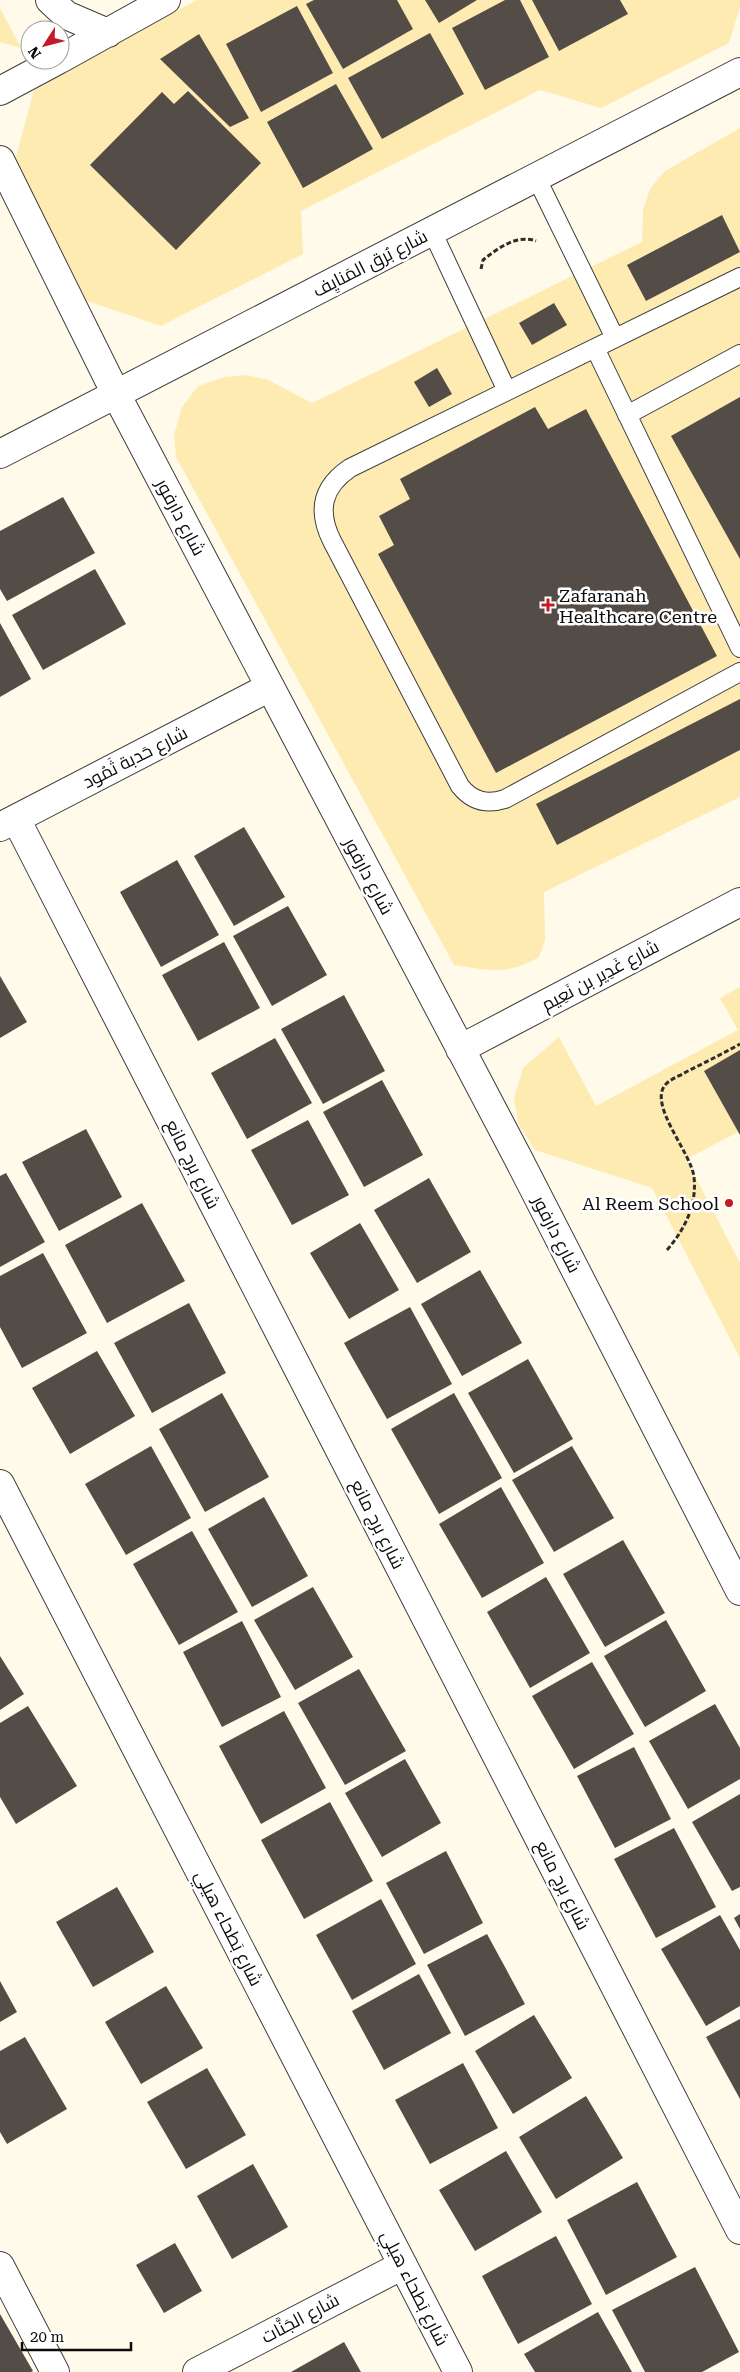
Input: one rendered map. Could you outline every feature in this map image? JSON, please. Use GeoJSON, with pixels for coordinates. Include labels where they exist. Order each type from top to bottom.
{"type":"FeatureCollection","features":[{"type":"Feature","properties":{"kind":"street"},"geometry":{"type":"LineString","coordinates":[[50,0],[66,15],[108,33]]}},
{"type":"Feature","properties":{"kind":"street"},"geometry":{"type":"LineString","coordinates":[[70,53],[166,0]]}},
{"type":"Feature","properties":{"kind":"street"},"geometry":{"type":"LineString","coordinates":[[0,91],[39,70]]}},
{"type":"Feature","properties":{"kind":"street","name":"شارع بُرق المَنايِف"},"geometry":{"type":"LineString","coordinates":[[0,454],[740,72]]}},
{"type":"Feature","properties":{"kind":"street","name":"شارع دارفور"},"geometry":{"type":"LineString","coordinates":[[0,160],[116,394],[460,1049],[740,1590]]}},
{"type":"Feature","properties":{"kind":"street","name":"شارع حَدبة ثَمُود"},"geometry":{"type":"LineString","coordinates":[[8,823],[270,687]]}},
{"type":"Feature","properties":{"kind":"street","name":"شارع برج مانع"},"geometry":{"type":"LineString","coordinates":[[8,823],[740,2230]]}},
{"type":"Feature","properties":{"kind":"street","name":"شارع غَدِير بن نَعِيم"},"geometry":{"type":"LineString","coordinates":[[460,1049],[740,902]]}},
{"type":"Feature","properties":{"kind":"street","name":"شارع بَطحاء هيلي"},"geometry":{"type":"LineString","coordinates":[[0,1484],[458,2372]]}},
{"type":"Feature","properties":{"kind":"street","name":"شارع الجَنَّات"},"geometry":{"type":"LineString","coordinates":[[197,2372],[403,2264]]}},
{"type":"Feature","properties":{"kind":"street"},"geometry":{"type":"LineString","coordinates":[[0,2266],[55,2372]]}},
{"type":"Feature","properties":{"kind":"lane"},"geometry":{"type":"LineString","coordinates":[[536,177],[615,338]]}},
{"type":"Feature","properties":{"kind":"lane"},"geometry":{"type":"LineString","coordinates":[[432,231],[508,391]]}},
{"type":"Feature","properties":{"kind":"lane"},"geometry":{"type":"LineString","coordinates":[[740,276],[350,468],[338,476],[330,488],[324,501],[323,515],[329,535],[460,786],[466,794],[485,802],[505,799],[740,672]]}},
{"type":"Feature","properties":{"kind":"lane"},"geometry":{"type":"LineString","coordinates":[[595,348],[740,648]]}},
{"type":"Feature","properties":{"kind":"lane"},"geometry":{"type":"LineString","coordinates":[[627,415],[740,354]]}},
{"type":"Feature","properties":{"kind":"path"},"geometry":{"type":"LineString","coordinates":[[482,274],[483,260],[521,238],[537,241],[554,260],[572,250]]}},
{"type":"Feature","properties":{"kind":"path"},"geometry":{"type":"LineString","coordinates":[[667,1250],[679,1237],[687,1222],[695,1188],[691,1164],[661,1106],[662,1091],[671,1080],[740,1044]]}},
{"type":"Feature","properties":{"kind":"sand"},"geometry":{"type":"Polygon","coordinates":[[[197,0],[740,0],[740,7],[729,43],[601,108],[540,90],[301,211],[303,254],[161,326],[87,301],[15,161],[35,86],[65,70],[70,70],[70,67],[197,0]]]}},
{"type":"Feature","properties":{"kind":"sand"},"geometry":{"type":"Polygon","coordinates":[[[0,8],[20,48],[0,42],[0,8]]]}},
{"type":"Feature","properties":{"kind":"sand"},"geometry":{"type":"Polygon","coordinates":[[[740,128],[740,797],[544,892],[545,940],[539,957],[517,967],[498,970],[454,965],[176,457],[174,435],[182,407],[198,386],[225,377],[247,375],[268,380],[312,403],[642,242],[643,210],[650,189],[665,171],[740,128]]]}},
{"type":"Feature","properties":{"kind":"sand"},"geometry":{"type":"Polygon","coordinates":[[[740,987],[740,1131],[686,1159],[740,1263],[740,1358],[652,1188],[535,1150],[518,1123],[514,1098],[523,1068],[559,1037],[596,1106],[738,1030],[720,998],[740,987]]]}},
{"type":"Feature","properties":{"kind":"building"},"geometry":{"type":"Polygon","coordinates":[[[314,0],[397,0],[413,29],[343,69],[306,4],[314,0]]]}},
{"type":"Feature","properties":{"kind":"building"},"geometry":{"type":"Polygon","coordinates":[[[425,0],[477,0],[439,23],[425,0]]]}},
{"type":"Feature","properties":{"kind":"building"},"geometry":{"type":"Polygon","coordinates":[[[505,0],[520,0],[549,57],[485,90],[452,28],[505,0]]]}},
{"type":"Feature","properties":{"kind":"building"},"geometry":{"type":"Polygon","coordinates":[[[532,0],[620,0],[628,14],[559,51],[532,0]]]}},
{"type":"Feature","properties":{"kind":"building"},"geometry":{"type":"Polygon","coordinates":[[[297,6],[333,73],[261,112],[226,44],[297,6]]]}},
{"type":"Feature","properties":{"kind":"building"},"geometry":{"type":"Polygon","coordinates":[[[430,33],[464,94],[382,139],[348,78],[430,33]]]}},
{"type":"Feature","properties":{"kind":"building"},"geometry":{"type":"Polygon","coordinates":[[[199,34],[249,118],[230,127],[160,59],[199,34]]]}},
{"type":"Feature","properties":{"kind":"building"},"geometry":{"type":"Polygon","coordinates":[[[336,84],[373,149],[303,188],[267,122],[336,84]]]}},
{"type":"Feature","properties":{"kind":"building"},"geometry":{"type":"Polygon","coordinates":[[[188,91],[261,163],[176,250],[90,165],[162,92],[174,104],[188,91]]]}},
{"type":"Feature","properties":{"kind":"building"},"geometry":{"type":"Polygon","coordinates":[[[722,215],[740,252],[646,301],[627,265],[722,215]]]}},
{"type":"Feature","properties":{"kind":"building"},"geometry":{"type":"Polygon","coordinates":[[[554,303],[567,325],[532,345],[519,323],[554,303]]]}},
{"type":"Feature","properties":{"kind":"building"},"geometry":{"type":"Polygon","coordinates":[[[437,368],[452,394],[429,407],[414,382],[437,368]]]}},
{"type":"Feature","properties":{"kind":"building","name":"Zafaranah Healthcare Centre"},"geometry":{"type":"Polygon","coordinates":[[[740,397],[740,559],[671,436],[740,397]]]}},
{"type":"Feature","properties":{"kind":"building","name":"Zafaranah Healthcare Centre"},"geometry":{"type":"Polygon","coordinates":[[[535,407],[548,429],[586,409],[717,656],[496,773],[378,554],[394,545],[379,516],[410,499],[400,479],[535,407]]]}},
{"type":"Feature","properties":{"kind":"building"},"geometry":{"type":"Polygon","coordinates":[[[63,497],[95,553],[7,601],[0,589],[0,531],[63,497]]]}},
{"type":"Feature","properties":{"kind":"building"},"geometry":{"type":"Polygon","coordinates":[[[95,569],[126,624],[43,670],[12,615],[95,569]]]}},
{"type":"Feature","properties":{"kind":"building"},"geometry":{"type":"Polygon","coordinates":[[[0,623],[31,679],[0,697],[0,623]]]}},
{"type":"Feature","properties":{"kind":"building"},"geometry":{"type":"Polygon","coordinates":[[[740,699],[740,750],[557,845],[536,804],[740,699]]]}},
{"type":"Feature","properties":{"kind":"building"},"geometry":{"type":"Polygon","coordinates":[[[244,827],[285,897],[234,926],[194,856],[244,827]]]}},
{"type":"Feature","properties":{"kind":"building"},"geometry":{"type":"Polygon","coordinates":[[[177,860],[219,935],[161,967],[120,892],[177,860]]]}},
{"type":"Feature","properties":{"kind":"building"},"geometry":{"type":"Polygon","coordinates":[[[288,906],[327,975],[272,1006],[233,936],[288,906]]]}},
{"type":"Feature","properties":{"kind":"building"},"geometry":{"type":"Polygon","coordinates":[[[224,942],[260,1008],[198,1041],[162,975],[224,942]]]}},
{"type":"Feature","properties":{"kind":"building"},"geometry":{"type":"Polygon","coordinates":[[[0,976],[27,1022],[0,1038],[0,976]]]}},
{"type":"Feature","properties":{"kind":"building"},"geometry":{"type":"Polygon","coordinates":[[[344,995],[385,1071],[323,1104],[281,1029],[344,995]]]}},
{"type":"Feature","properties":{"kind":"building"},"geometry":{"type":"Polygon","coordinates":[[[275,1038],[312,1103],[247,1139],[211,1073],[275,1038]]]}},
{"type":"Feature","properties":{"kind":"building"},"geometry":{"type":"Polygon","coordinates":[[[740,1050],[740,1135],[704,1071],[740,1050]]]}},
{"type":"Feature","properties":{"kind":"building"},"geometry":{"type":"Polygon","coordinates":[[[382,1080],[423,1155],[364,1187],[323,1112],[382,1080]]]}},
{"type":"Feature","properties":{"kind":"building"},"geometry":{"type":"Polygon","coordinates":[[[308,1120],[349,1195],[292,1225],[251,1150],[308,1120]]]}},
{"type":"Feature","properties":{"kind":"building"},"geometry":{"type":"Polygon","coordinates":[[[86,1129],[122,1197],[59,1231],[22,1162],[86,1129]]]}},
{"type":"Feature","properties":{"kind":"building"},"geometry":{"type":"Polygon","coordinates":[[[6,1173],[45,1242],[0,1267],[0,1176],[6,1173]]]}},
{"type":"Feature","properties":{"kind":"building"},"geometry":{"type":"Polygon","coordinates":[[[429,1178],[471,1252],[417,1283],[374,1210],[429,1178]]]}},
{"type":"Feature","properties":{"kind":"building"},"geometry":{"type":"Polygon","coordinates":[[[142,1203],[185,1281],[107,1323],[65,1245],[142,1203]]]}},
{"type":"Feature","properties":{"kind":"building"},"geometry":{"type":"Polygon","coordinates":[[[360,1223],[399,1290],[349,1319],[310,1253],[360,1223]]]}},
{"type":"Feature","properties":{"kind":"building"},"geometry":{"type":"Polygon","coordinates":[[[43,1253],[87,1333],[22,1368],[0,1327],[0,1276],[43,1253]]]}},
{"type":"Feature","properties":{"kind":"building"},"geometry":{"type":"Polygon","coordinates":[[[480,1270],[522,1343],[462,1376],[421,1304],[480,1270]]]}},
{"type":"Feature","properties":{"kind":"building"},"geometry":{"type":"Polygon","coordinates":[[[189,1303],[226,1373],[152,1413],[114,1343],[189,1303]]]}},
{"type":"Feature","properties":{"kind":"building"},"geometry":{"type":"Polygon","coordinates":[[[410,1307],[452,1384],[387,1419],[344,1343],[410,1307]]]}},
{"type":"Feature","properties":{"kind":"building"},"geometry":{"type":"Polygon","coordinates":[[[97,1351],[135,1416],[70,1454],[32,1388],[97,1351]]]}},
{"type":"Feature","properties":{"kind":"building"},"geometry":{"type":"Polygon","coordinates":[[[528,1359],[573,1439],[514,1473],[468,1393],[528,1359]]]}},
{"type":"Feature","properties":{"kind":"building"},"geometry":{"type":"Polygon","coordinates":[[[222,1393],[269,1477],[205,1512],[159,1429],[222,1393]]]}},
{"type":"Feature","properties":{"kind":"building"},"geometry":{"type":"Polygon","coordinates":[[[454,1393],[502,1478],[439,1514],[391,1429],[454,1393]]]}},
{"type":"Feature","properties":{"kind":"building"},"geometry":{"type":"Polygon","coordinates":[[[151,1446],[191,1518],[126,1555],[85,1484],[151,1446]]]}},
{"type":"Feature","properties":{"kind":"building"},"geometry":{"type":"Polygon","coordinates":[[[572,1446],[614,1518],[554,1552],[512,1480],[572,1446]]]}},
{"type":"Feature","properties":{"kind":"building"},"geometry":{"type":"Polygon","coordinates":[[[501,1487],[544,1563],[482,1598],[439,1524],[501,1487]]]}},
{"type":"Feature","properties":{"kind":"building"},"geometry":{"type":"Polygon","coordinates":[[[264,1497],[308,1576],[252,1607],[208,1529],[264,1497]]]}},
{"type":"Feature","properties":{"kind":"building"},"geometry":{"type":"Polygon","coordinates":[[[192,1531],[238,1612],[179,1645],[133,1564],[192,1531]]]}},
{"type":"Feature","properties":{"kind":"building"},"geometry":{"type":"Polygon","coordinates":[[[623,1540],[665,1613],[605,1647],[563,1574],[623,1540]]]}},
{"type":"Feature","properties":{"kind":"building"},"geometry":{"type":"Polygon","coordinates":[[[546,1577],[590,1653],[530,1688],[487,1612],[546,1577]]]}},
{"type":"Feature","properties":{"kind":"building"},"geometry":{"type":"Polygon","coordinates":[[[313,1587],[353,1657],[295,1690],[254,1620],[313,1587]]]}},
{"type":"Feature","properties":{"kind":"building"},"geometry":{"type":"Polygon","coordinates":[[[666,1620],[706,1691],[645,1727],[604,1656],[666,1620]]]}},
{"type":"Feature","properties":{"kind":"building"},"geometry":{"type":"Polygon","coordinates":[[[242,1621],[281,1697],[222,1727],[183,1652],[242,1621]]]}},
{"type":"Feature","properties":{"kind":"building"},"geometry":{"type":"Polygon","coordinates":[[[0,1656],[24,1694],[0,1710],[0,1656]]]}},
{"type":"Feature","properties":{"kind":"building"},"geometry":{"type":"Polygon","coordinates":[[[592,1662],[634,1734],[574,1769],[532,1696],[592,1662]]]}},
{"type":"Feature","properties":{"kind":"building"},"geometry":{"type":"Polygon","coordinates":[[[359,1669],[406,1751],[345,1785],[298,1703],[359,1669]]]}},
{"type":"Feature","properties":{"kind":"building"},"geometry":{"type":"Polygon","coordinates":[[[715,1704],[740,1748],[740,1779],[688,1809],[649,1741],[715,1704]]]}},
{"type":"Feature","properties":{"kind":"building"},"geometry":{"type":"Polygon","coordinates":[[[28,1706],[77,1786],[16,1824],[0,1797],[0,1723],[28,1706]]]}},
{"type":"Feature","properties":{"kind":"building"},"geometry":{"type":"Polygon","coordinates":[[[284,1711],[326,1788],[261,1824],[219,1746],[284,1711]]]}},
{"type":"Feature","properties":{"kind":"building"},"geometry":{"type":"Polygon","coordinates":[[[634,1747],[671,1819],[615,1848],[577,1776],[634,1747]]]}},
{"type":"Feature","properties":{"kind":"building"},"geometry":{"type":"Polygon","coordinates":[[[405,1759],[441,1823],[382,1857],[345,1793],[405,1759]]]}},
{"type":"Feature","properties":{"kind":"building"},"geometry":{"type":"Polygon","coordinates":[[[740,1794],[740,1887],[732,1891],[692,1822],[740,1794]]]}},
{"type":"Feature","properties":{"kind":"building"},"geometry":{"type":"Polygon","coordinates":[[[330,1802],[373,1881],[304,1919],[261,1840],[330,1802]]]}},
{"type":"Feature","properties":{"kind":"building"},"geometry":{"type":"Polygon","coordinates":[[[674,1828],[716,1907],[656,1938],[614,1859],[674,1828]]]}},
{"type":"Feature","properties":{"kind":"building"},"geometry":{"type":"Polygon","coordinates":[[[446,1851],[483,1923],[424,1954],[386,1883],[446,1851]]]}},
{"type":"Feature","properties":{"kind":"building"},"geometry":{"type":"Polygon","coordinates":[[[117,1887],[154,1952],[93,1987],[56,1922],[117,1887]]]}},
{"type":"Feature","properties":{"kind":"building"},"geometry":{"type":"Polygon","coordinates":[[[381,1899],[416,1964],[352,2000],[316,1935],[381,1899]]]}},
{"type":"Feature","properties":{"kind":"building"},"geometry":{"type":"Polygon","coordinates":[[[740,1914],[740,1929],[734,1918],[740,1914]]]}},
{"type":"Feature","properties":{"kind":"building"},"geometry":{"type":"Polygon","coordinates":[[[720,1915],[740,1950],[740,2006],[706,2026],[661,1949],[720,1915]]]}},
{"type":"Feature","properties":{"kind":"building"},"geometry":{"type":"Polygon","coordinates":[[[487,1934],[525,2004],[465,2036],[427,1965],[487,1934]]]}},
{"type":"Feature","properties":{"kind":"building"},"geometry":{"type":"Polygon","coordinates":[[[419,1974],[451,2033],[384,2070],[352,2011],[419,1974]]]}},
{"type":"Feature","properties":{"kind":"building"},"geometry":{"type":"Polygon","coordinates":[[[0,1981],[17,2012],[0,2022],[0,1981]]]}},
{"type":"Feature","properties":{"kind":"building"},"geometry":{"type":"Polygon","coordinates":[[[166,1986],[203,2048],[141,2084],[105,2022],[166,1986]]]}},
{"type":"Feature","properties":{"kind":"building"},"geometry":{"type":"Polygon","coordinates":[[[534,2015],[572,2078],[513,2114],[475,2051],[534,2015]]]}},
{"type":"Feature","properties":{"kind":"building"},"geometry":{"type":"Polygon","coordinates":[[[740,2019],[740,2099],[706,2037],[740,2019]]]}},
{"type":"Feature","properties":{"kind":"building"},"geometry":{"type":"Polygon","coordinates":[[[25,2037],[67,2109],[7,2144],[0,2132],[0,2051],[25,2037]]]}},
{"type":"Feature","properties":{"kind":"building"},"geometry":{"type":"Polygon","coordinates":[[[463,2063],[498,2128],[430,2164],[395,2100],[463,2063]]]}},
{"type":"Feature","properties":{"kind":"building"},"geometry":{"type":"Polygon","coordinates":[[[207,2068],[246,2135],[186,2169],[147,2102],[207,2068]]]}},
{"type":"Feature","properties":{"kind":"building"},"geometry":{"type":"Polygon","coordinates":[[[586,2096],[623,2158],[556,2199],[519,2137],[586,2096]]]}},
{"type":"Feature","properties":{"kind":"building"},"geometry":{"type":"Polygon","coordinates":[[[506,2151],[542,2212],[475,2251],[439,2190],[506,2151]]]}},
{"type":"Feature","properties":{"kind":"building"},"geometry":{"type":"Polygon","coordinates":[[[253,2164],[288,2227],[232,2259],[197,2196],[253,2164]]]}},
{"type":"Feature","properties":{"kind":"building"},"geometry":{"type":"Polygon","coordinates":[[[637,2182],[677,2257],[606,2295],[567,2220],[637,2182]]]}},
{"type":"Feature","properties":{"kind":"building"},"geometry":{"type":"Polygon","coordinates":[[[556,2236],[592,2304],[518,2344],[482,2276],[556,2236]]]}},
{"type":"Feature","properties":{"kind":"building"},"geometry":{"type":"Polygon","coordinates":[[[175,2243],[202,2291],[164,2313],[136,2265],[175,2243]]]}},
{"type":"Feature","properties":{"kind":"building"},"geometry":{"type":"Polygon","coordinates":[[[695,2267],[739,2352],[702,2372],[645,2372],[612,2310],[695,2267]]]}},
{"type":"Feature","properties":{"kind":"building"},"geometry":{"type":"Polygon","coordinates":[[[598,2312],[632,2372],[535,2372],[524,2354],[598,2312]]]}},
{"type":"Feature","properties":{"kind":"building"},"geometry":{"type":"Polygon","coordinates":[[[0,2314],[33,2371],[0,2372],[0,2314]]]}},
{"type":"Feature","properties":{"kind":"building"},"geometry":{"type":"Polygon","coordinates":[[[344,2342],[361,2372],[291,2372],[344,2342]]]}},
{"type":"Feature","properties":{"kind":"place","name":"Zafaranah Healthcare Centre"},"geometry":{"type":"Point","coordinates":[548,605]}},
{"type":"Feature","properties":{"kind":"place","name":"Al Reem School"},"geometry":{"type":"Point","coordinates":[729,1203]}}]}
